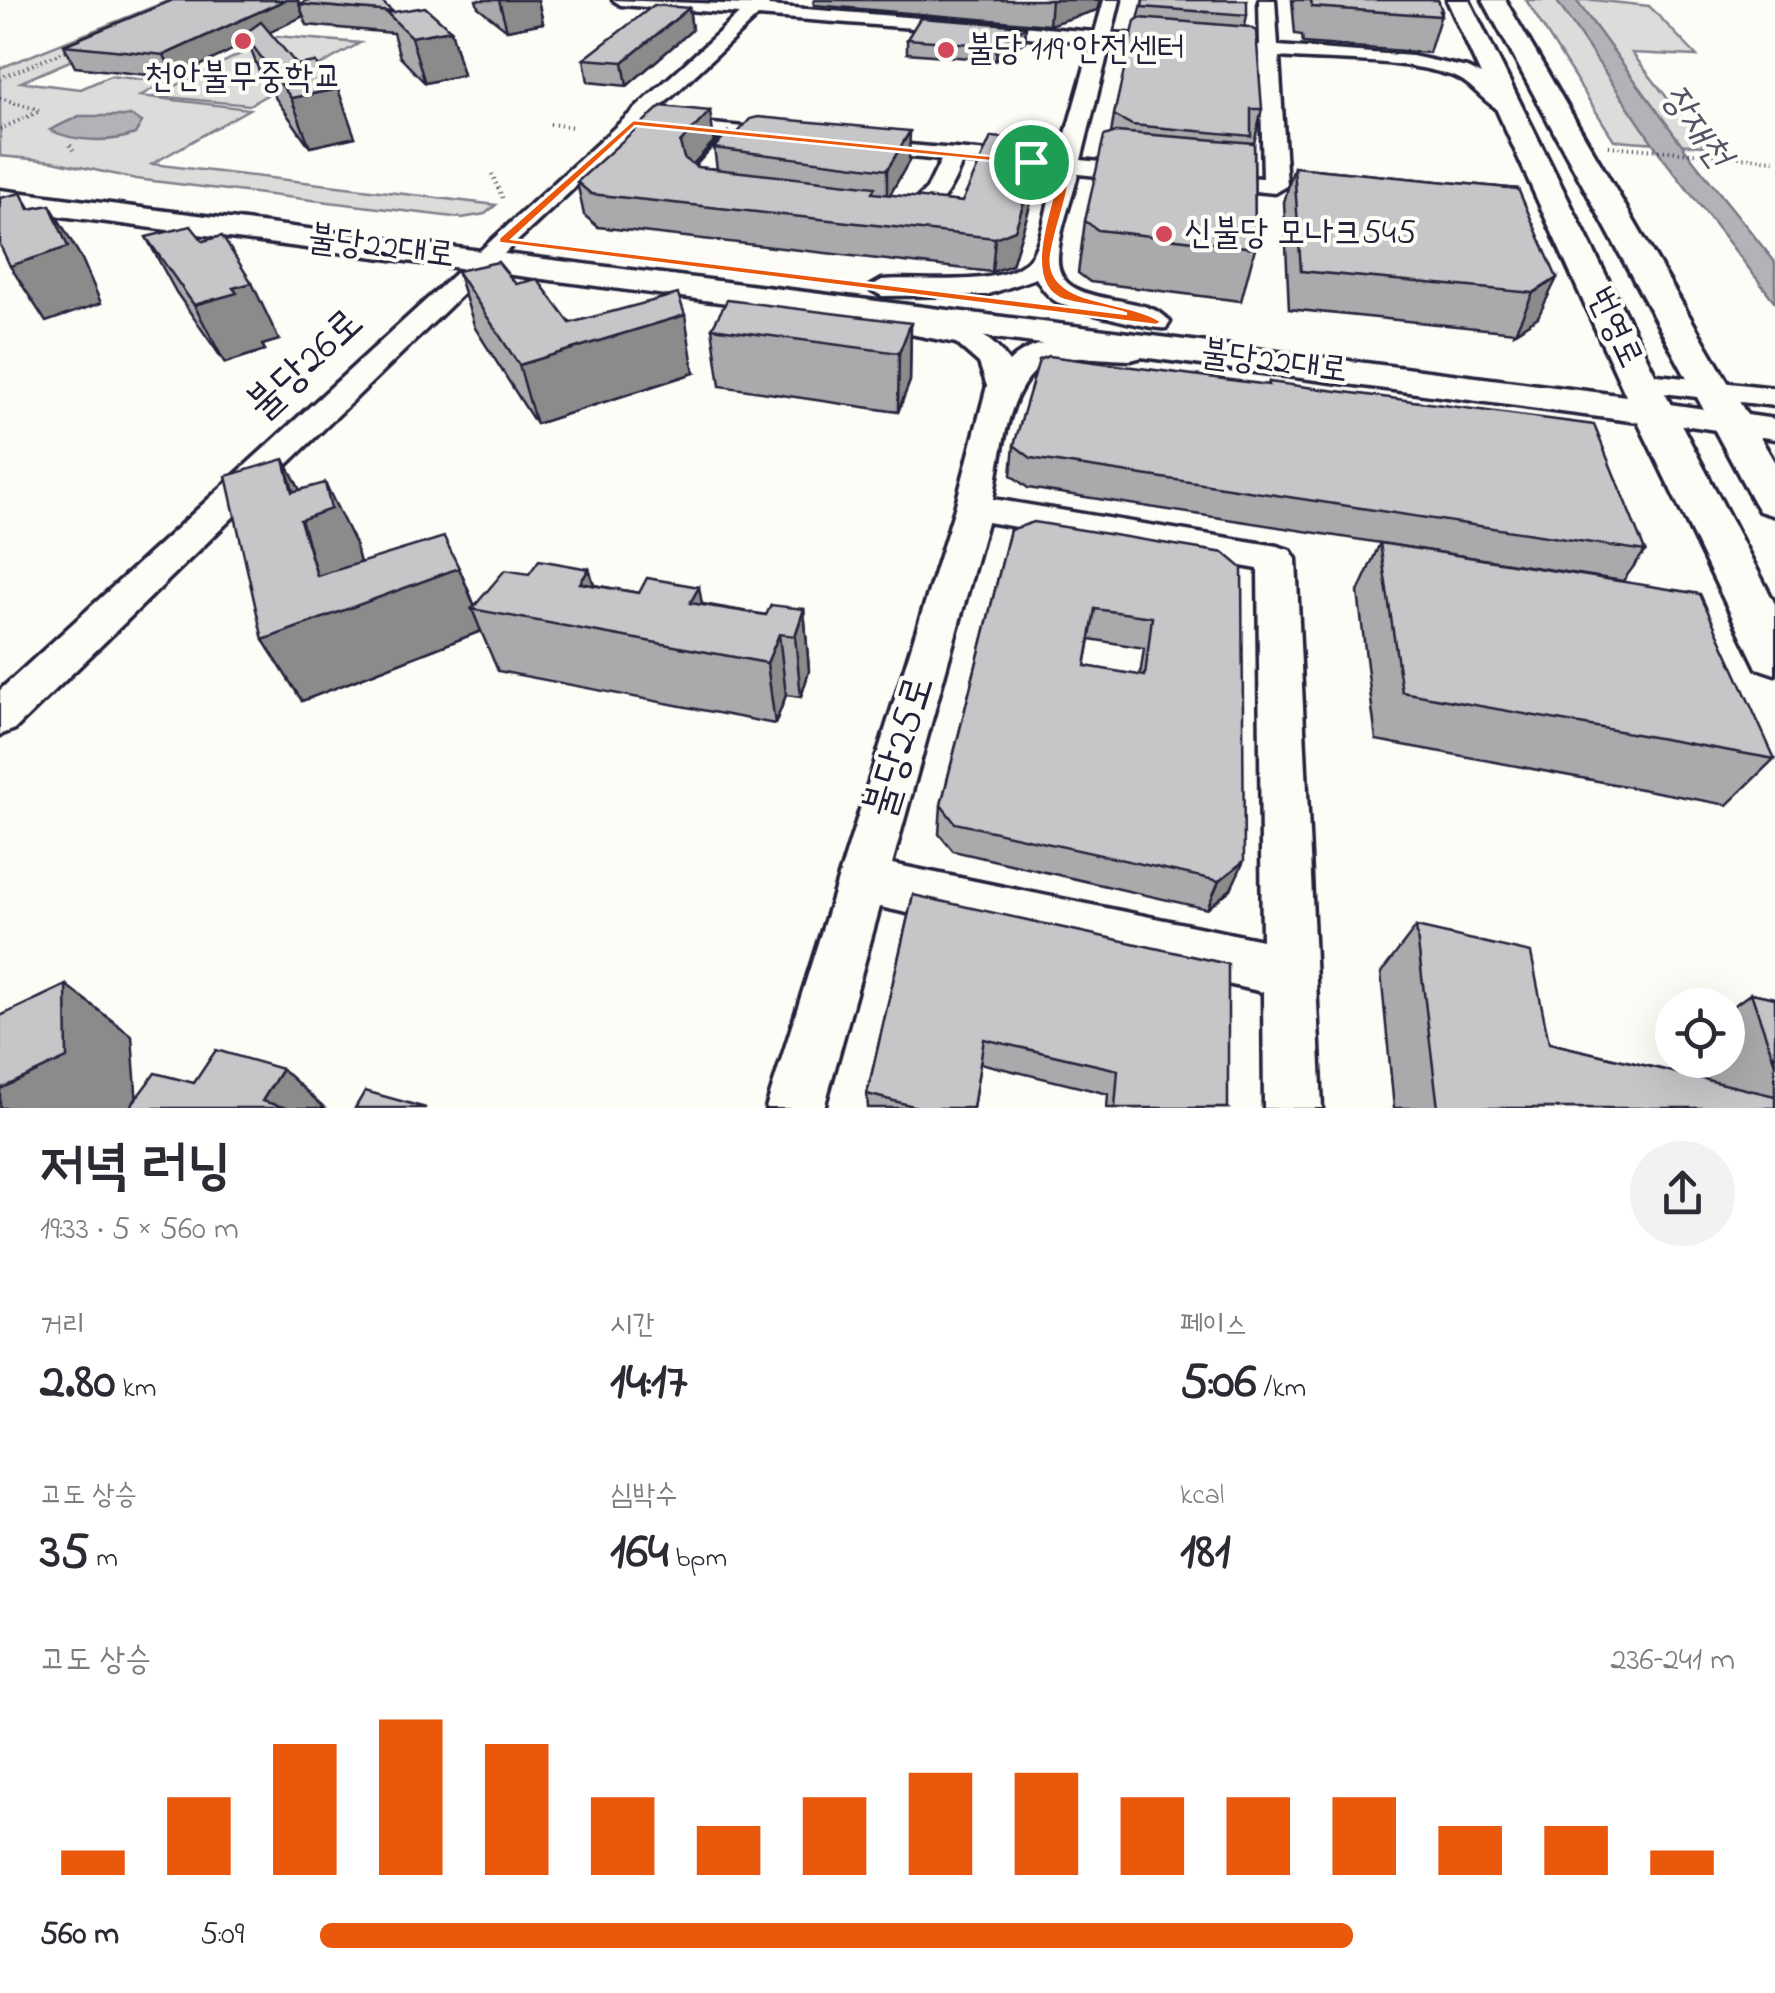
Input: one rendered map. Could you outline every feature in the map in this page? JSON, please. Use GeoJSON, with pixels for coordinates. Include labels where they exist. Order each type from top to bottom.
{"type":"FeatureCollection","features":[{"type":"Feature","properties":{"kind":"main road","name":"번영로"},"geometry":{"type":"LineString","coordinates":[[1458,0],[1647,397],[1775,654]]}},
{"type":"Feature","properties":{"kind":"main road","name":"번영로"},"geometry":{"type":"LineString","coordinates":[[1494,0],[1775,501]]}},
{"type":"Feature","properties":{"kind":"main road","name":"불당22대로"},"geometry":{"type":"LineString","coordinates":[[0,178],[493,251],[1647,397]]}},
{"type":"Feature","properties":{"kind":"main road","name":"불당22대로"},"geometry":{"type":"LineString","coordinates":[[0,200],[493,251]]}},
{"type":"Feature","properties":{"kind":"street"},"geometry":{"type":"LineString","coordinates":[[621,0],[759,5],[1101,38],[1412,62],[1456,60],[1468,54],[1461,42],[1476,35]]}},
{"type":"Feature","properties":{"kind":"street"},"geometry":{"type":"LineString","coordinates":[[1004,386],[1025,362],[1052,351],[1115,353],[1155,335],[1123,308],[1064,296],[1048,280],[1044,260],[1112,0]]}},
{"type":"Feature","properties":{"kind":"street"},"geometry":{"type":"LineString","coordinates":[[633,123],[1274,186],[1267,0]]}},
{"type":"Feature","properties":{"kind":"street","name":"불당26로"},"geometry":{"type":"LineString","coordinates":[[0,717],[759,5]]}},
{"type":"Feature","properties":{"kind":"street"},"geometry":{"type":"LineString","coordinates":[[1412,62],[1460,72],[1478,81],[1485,94],[1511,108]]}},
{"type":"Feature","properties":{"kind":"street"},"geometry":{"type":"LineString","coordinates":[[738,133],[699,178],[710,191],[748,196]]}},
{"type":"Feature","properties":{"kind":"street"},"geometry":{"type":"LineString","coordinates":[[863,209],[902,213],[931,204],[954,155]]}},
{"type":"Feature","properties":{"kind":"street"},"geometry":{"type":"LineString","coordinates":[[1004,386],[996,358],[981,344],[950,333],[893,326],[879,300],[912,283],[990,288],[1022,278],[1044,260]]}},
{"type":"Feature","properties":{"kind":"street","name":"불당25로"},"geometry":{"type":"LineString","coordinates":[[795,1108],[974,508],[1004,386]]}},
{"type":"Feature","properties":{"kind":"street"},"geometry":{"type":"LineString","coordinates":[[1647,397],[1721,406],[1775,428]]}},
{"type":"Feature","properties":{"kind":"street"},"geometry":{"type":"LineString","coordinates":[[1721,406],[1775,397]]}},
{"type":"Feature","properties":{"kind":"street"},"geometry":{"type":"LineString","coordinates":[[974,508],[1277,560],[1293,1108]]}},
{"type":"Feature","properties":{"kind":"street"},"geometry":{"type":"LineString","coordinates":[[860,880],[1290,972]]}},
{"type":"Feature","properties":{"kind":"path"},"geometry":{"type":"LineString","coordinates":[[0,78],[85,43]]}},
{"type":"Feature","properties":{"kind":"path"},"geometry":{"type":"LineString","coordinates":[[0,98],[40,111],[0,129]]}},
{"type":"Feature","properties":{"kind":"path"},"geometry":{"type":"LineString","coordinates":[[550,124],[573,127]]}},
{"type":"Feature","properties":{"kind":"path"},"geometry":{"type":"LineString","coordinates":[[1609,146],[1775,160]]}},
{"type":"Feature","properties":{"kind":"path"},"geometry":{"type":"LineString","coordinates":[[492,174],[503,199]]}},
{"type":"Feature","properties":{"kind":"shaded area"},"geometry":{"type":"Polygon","coordinates":[[[170,0],[211,0],[21,82],[81,89],[110,76],[165,82],[140,96],[249,109],[152,164],[496,205],[485,214],[462,218],[136,179],[53,161],[0,156],[0,68],[170,0]]]}},
{"type":"Feature","properties":{"kind":"shaded area"},"geometry":{"type":"Polygon","coordinates":[[[1526,0],[1593,0],[1649,6],[1697,56],[1632,53],[1705,146],[1614,140],[1526,0]]]}},
{"type":"Feature","properties":{"kind":"shaded area"},"geometry":{"type":"Polygon","coordinates":[[[1556,0],[1576,0],[1694,161],[1775,262],[1775,302],[1663,158],[1556,0]]]}},
{"type":"Feature","properties":{"kind":"shaded area"},"geometry":{"type":"Polygon","coordinates":[[[277,36],[360,43],[249,105],[155,96],[277,36]]]}},
{"type":"Feature","properties":{"kind":"shaded area"},"geometry":{"type":"Polygon","coordinates":[[[79,116],[131,116],[142,122],[135,134],[104,140],[70,137],[50,130],[79,116]]]}},
{"type":"Feature","properties":{"kind":"building"},"geometry":{"type":"Polygon","coordinates":[[[173,0],[285,0],[164,55],[64,45],[173,0]]]}},
{"type":"Feature","properties":{"kind":"building"},"geometry":{"type":"Polygon","coordinates":[[[308,0],[380,0],[393,12],[299,4],[308,0]]]}},
{"type":"Feature","properties":{"kind":"building"},"geometry":{"type":"Polygon","coordinates":[[[1143,0],[1247,0],[1247,15],[1142,7],[1143,0]]]}},
{"type":"Feature","properties":{"kind":"building"},"geometry":{"type":"Polygon","coordinates":[[[1311,0],[1438,0],[1442,11],[1441,16],[1312,7],[1311,0]]]}},
{"type":"Feature","properties":{"kind":"building"},"geometry":{"type":"Polygon","coordinates":[[[654,5],[689,8],[623,62],[584,59],[654,5]]]}},
{"type":"Feature","properties":{"kind":"building"},"geometry":{"type":"Polygon","coordinates":[[[425,7],[451,30],[411,37],[387,13],[425,7]]]}},
{"type":"Feature","properties":{"kind":"building"},"geometry":{"type":"Polygon","coordinates":[[[920,18],[1026,26],[997,46],[907,39],[920,18]]]}},
{"type":"Feature","properties":{"kind":"building"},"geometry":{"type":"Polygon","coordinates":[[[1139,18],[1249,27],[1256,31],[1262,109],[1251,109],[1251,136],[1132,125],[1114,115],[1135,21],[1139,18]]]}},
{"type":"Feature","properties":{"kind":"building"},"geometry":{"type":"Polygon","coordinates":[[[261,22],[297,65],[315,62],[338,89],[291,98],[244,34],[261,22]]]}},
{"type":"Feature","properties":{"kind":"building"},"geometry":{"type":"Polygon","coordinates":[[[661,106],[710,111],[680,143],[684,158],[697,167],[875,187],[872,193],[962,202],[991,137],[1044,141],[1015,230],[995,238],[591,194],[577,182],[661,106]]]}},
{"type":"Feature","properties":{"kind":"building"},"geometry":{"type":"Polygon","coordinates":[[[750,119],[910,131],[887,170],[714,148],[728,132],[733,138],[750,119]]]}},
{"type":"Feature","properties":{"kind":"building"},"geometry":{"type":"Polygon","coordinates":[[[1116,132],[1254,143],[1255,248],[1098,230],[1085,221],[1104,136],[1116,132]]]}},
{"type":"Feature","properties":{"kind":"building"},"geometry":{"type":"Polygon","coordinates":[[[1294,167],[1518,189],[1557,278],[1533,293],[1301,271],[1294,167]]]}},
{"type":"Feature","properties":{"kind":"building"},"geometry":{"type":"Polygon","coordinates":[[[21,193],[29,209],[50,205],[68,247],[10,266],[0,245],[0,198],[21,193]]]}},
{"type":"Feature","properties":{"kind":"building"},"geometry":{"type":"Polygon","coordinates":[[[191,226],[203,241],[222,236],[252,283],[233,288],[237,293],[194,305],[146,237],[191,226]]]}},
{"type":"Feature","properties":{"kind":"building"},"geometry":{"type":"Polygon","coordinates":[[[498,262],[516,284],[537,279],[570,323],[678,294],[685,315],[519,365],[457,271],[498,262]]]}},
{"type":"Feature","properties":{"kind":"building"},"geometry":{"type":"Polygon","coordinates":[[[727,300],[911,323],[899,353],[712,328],[727,300]]]}},
{"type":"Feature","properties":{"kind":"building"},"geometry":{"type":"Polygon","coordinates":[[[1049,356],[1594,425],[1645,551],[1031,458],[1014,445],[1039,360],[1049,356]]]}},
{"type":"Feature","properties":{"kind":"building"},"geometry":{"type":"Polygon","coordinates":[[[284,459],[292,492],[325,483],[331,509],[300,520],[317,576],[444,537],[459,568],[263,640],[226,476],[284,459]]]}},
{"type":"Feature","properties":{"kind":"building"},"geometry":{"type":"Polygon","coordinates":[[[1034,522],[1224,553],[1242,568],[1244,861],[1219,881],[955,823],[941,805],[1010,530],[1034,522]],[[1095,609],[1085,666],[1145,676],[1152,617],[1095,609]]]}},
{"type":"Feature","properties":{"kind":"building"},"geometry":{"type":"Polygon","coordinates":[[[1380,543],[1700,594],[1775,759],[1402,692],[1380,543]]]}},
{"type":"Feature","properties":{"kind":"building"},"geometry":{"type":"Polygon","coordinates":[[[539,560],[589,569],[580,583],[639,593],[647,578],[699,587],[690,603],[766,615],[771,605],[804,609],[795,636],[779,634],[767,663],[472,609],[505,570],[529,574],[539,560]]]}},
{"type":"Feature","properties":{"kind":"building"},"geometry":{"type":"Polygon","coordinates":[[[913,895],[1228,964],[1228,1108],[1115,1108],[1118,1070],[984,1039],[973,1108],[921,1108],[867,1094],[913,895]]]}},
{"type":"Feature","properties":{"kind":"building"},"geometry":{"type":"Polygon","coordinates":[[[1416,927],[1531,953],[1549,1043],[1655,1068],[1655,1078],[1698,1078],[1775,1096],[1775,1108],[1438,1108],[1416,927]]]}},
{"type":"Feature","properties":{"kind":"building"},"geometry":{"type":"Polygon","coordinates":[[[66,985],[67,1058],[0,1089],[0,1016],[66,985]]]}},
{"type":"Feature","properties":{"kind":"building"},"geometry":{"type":"Polygon","coordinates":[[[1751,993],[1775,998],[1775,1063],[1751,993]]]}},
{"type":"Feature","properties":{"kind":"building"},"geometry":{"type":"Polygon","coordinates":[[[216,1050],[282,1069],[262,1101],[287,1108],[129,1108],[155,1073],[194,1083],[216,1050]]]}},
{"type":"Feature","properties":{"kind":"building"},"geometry":{"type":"Polygon","coordinates":[[[365,1091],[426,1108],[355,1108],[365,1091]]]}},
{"type":"Feature","properties":{"kind":"place","name":"천안불무중학교"},"geometry":{"type":"Point","coordinates":[243,41]}},
{"type":"Feature","properties":{"kind":"place","name":"불당 119 안전센터"},"geometry":{"type":"Point","coordinates":[946,50]}},
{"type":"Feature","properties":{"kind":"place","name":"신불당 모나크545"},"geometry":{"type":"Point","coordinates":[1164,234]}},
{"type":"Feature","properties":{"kind":"route"},"geometry":{"type":"LineString","coordinates":[[633,123],[1031,162],[1067,166],[1044,260],[1048,280],[1064,296],[1086,304],[1123,308],[1156,322],[503,241],[633,123]]}},
{"type":"Feature","properties":{"kind":"water label","name":"장재천"},"geometry":{"type":"Point","coordinates":[1695,127]}}]}
